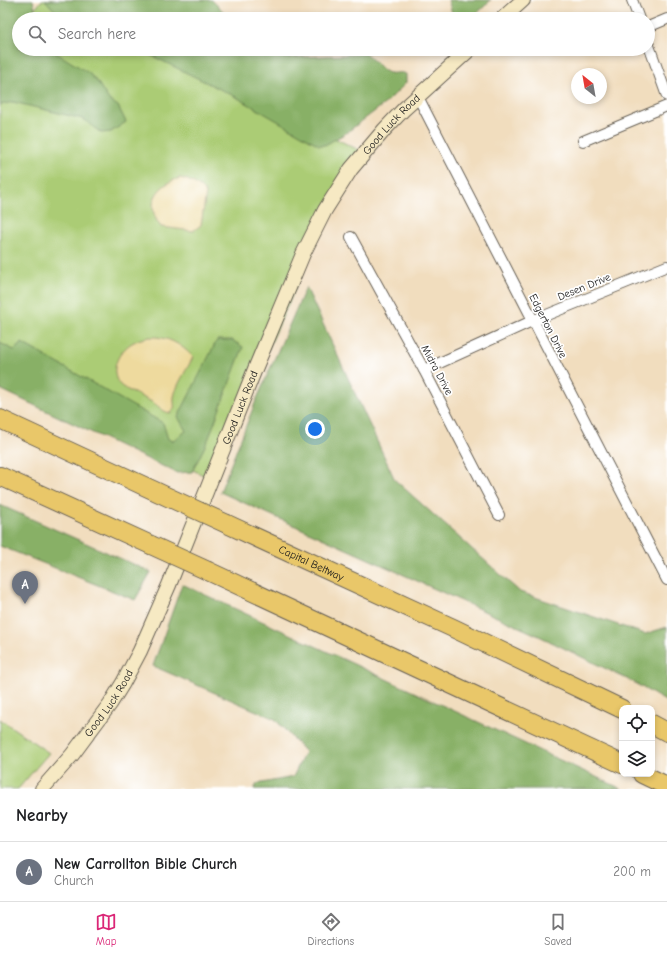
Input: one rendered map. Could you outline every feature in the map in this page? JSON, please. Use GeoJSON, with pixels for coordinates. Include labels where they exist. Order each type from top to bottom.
{"type":"FeatureCollection","features":[{"type":"Feature","properties":{"kind":"highway","name":"Capital Beltway"},"geometry":{"type":"LineString","coordinates":[[0,419],[453,628],[619,708]]}},
{"type":"Feature","properties":{"kind":"highway"},"geometry":{"type":"LineString","coordinates":[[0,476],[619,763]]}},
{"type":"Feature","properties":{"kind":"highway"},"geometry":{"type":"LineString","coordinates":[[655,726],[667,732]]}},
{"type":"Feature","properties":{"kind":"highway"},"geometry":{"type":"LineString","coordinates":[[648,777],[667,786]]}},
{"type":"Feature","properties":{"kind":"main road"},"geometry":{"type":"LineString","coordinates":[[510,12],[523,0]]}},
{"type":"Feature","properties":{"kind":"main road","name":"Good Luck Road"},"geometry":{"type":"LineString","coordinates":[[42,789],[72,755],[110,704],[140,651],[169,585],[255,369],[303,254],[318,223],[351,169],[385,129],[418,96],[462,56]]}},
{"type":"Feature","properties":{"kind":"street"},"geometry":{"type":"LineString","coordinates":[[632,0],[636,12]]}},
{"type":"Feature","properties":{"kind":"street"},"geometry":{"type":"LineString","coordinates":[[655,25],[667,19]]}},
{"type":"Feature","properties":{"kind":"street"},"geometry":{"type":"LineString","coordinates":[[653,56],[667,96]]}},
{"type":"Feature","properties":{"kind":"street","name":"Edgerton Drive"},"geometry":{"type":"LineString","coordinates":[[418,96],[532,321],[667,580]]}},
{"type":"Feature","properties":{"kind":"street"},"geometry":{"type":"LineString","coordinates":[[584,141],[667,106]]}},
{"type":"Feature","properties":{"kind":"street","name":"Midra Drive"},"geometry":{"type":"LineString","coordinates":[[351,237],[424,370],[499,515]]}},
{"type":"Feature","properties":{"kind":"street","name":"Desen Drive"},"geometry":{"type":"LineString","coordinates":[[424,370],[532,321],[667,266]]}},
{"type":"Feature","properties":{"kind":"green space"},"geometry":{"type":"Polygon","coordinates":[[[0,0],[33,0],[36,12],[12,12],[12,56],[61,56],[89,73],[98,83],[109,100],[118,106],[126,122],[111,132],[101,133],[83,119],[13,102],[0,105],[0,0]]]}},
{"type":"Feature","properties":{"kind":"green space"},"geometry":{"type":"Polygon","coordinates":[[[42,0],[52,0],[77,12],[33,12],[42,0]]]}},
{"type":"Feature","properties":{"kind":"green space"},"geometry":{"type":"Polygon","coordinates":[[[45,0],[212,0],[224,12],[56,12],[45,0]]]}},
{"type":"Feature","properties":{"kind":"green space"},"geometry":{"type":"Polygon","coordinates":[[[448,0],[491,0],[478,12],[452,12],[448,0]]]}},
{"type":"Feature","properties":{"kind":"green space"},"geometry":{"type":"Polygon","coordinates":[[[12,50],[12,56],[167,56],[365,153],[339,189],[211,479],[0,374],[0,52],[12,50]]]}},
{"type":"Feature","properties":{"kind":"green space"},"geometry":{"type":"Polygon","coordinates":[[[152,56],[281,56],[283,58],[368,56],[387,72],[406,74],[406,83],[387,102],[346,133],[325,145],[319,145],[236,97],[152,56]]]}},
{"type":"Feature","properties":{"kind":"green space"},"geometry":{"type":"Polygon","coordinates":[[[306,287],[395,480],[520,592],[645,634],[667,627],[667,702],[633,682],[539,636],[220,492],[255,403],[306,287]]]}},
{"type":"Feature","properties":{"kind":"green space"},"geometry":{"type":"Polygon","coordinates":[[[217,340],[232,340],[243,347],[208,440],[192,472],[177,473],[0,389],[0,343],[14,350],[22,343],[163,423],[168,439],[172,441],[186,431],[178,417],[217,340]]]}},
{"type":"Feature","properties":{"kind":"green space"},"geometry":{"type":"Polygon","coordinates":[[[0,505],[151,572],[135,600],[0,546],[0,505]]]}},
{"type":"Feature","properties":{"kind":"green space"},"geometry":{"type":"Polygon","coordinates":[[[182,584],[622,789],[254,789],[257,784],[293,777],[305,752],[275,719],[153,666],[182,584]]]}},
{"type":"Feature","properties":{"kind":"green space"},"geometry":{"type":"Polygon","coordinates":[[[0,719],[49,753],[18,789],[0,789],[0,719]]]}},
{"type":"Feature","properties":{"kind":"sand"},"geometry":{"type":"Polygon","coordinates":[[[180,178],[194,183],[206,193],[201,225],[193,231],[161,227],[153,211],[155,197],[159,191],[172,181],[180,178]]]}},
{"type":"Feature","properties":{"kind":"sand"},"geometry":{"type":"Polygon","coordinates":[[[150,337],[168,339],[184,348],[193,357],[177,387],[174,397],[174,408],[170,413],[122,387],[115,373],[115,367],[119,356],[127,346],[150,337]]]}},
{"type":"Feature","properties":{"kind":"place","name":"New Carrollton Bible Church"},"geometry":{"type":"Point","coordinates":[25,604]}}]}
